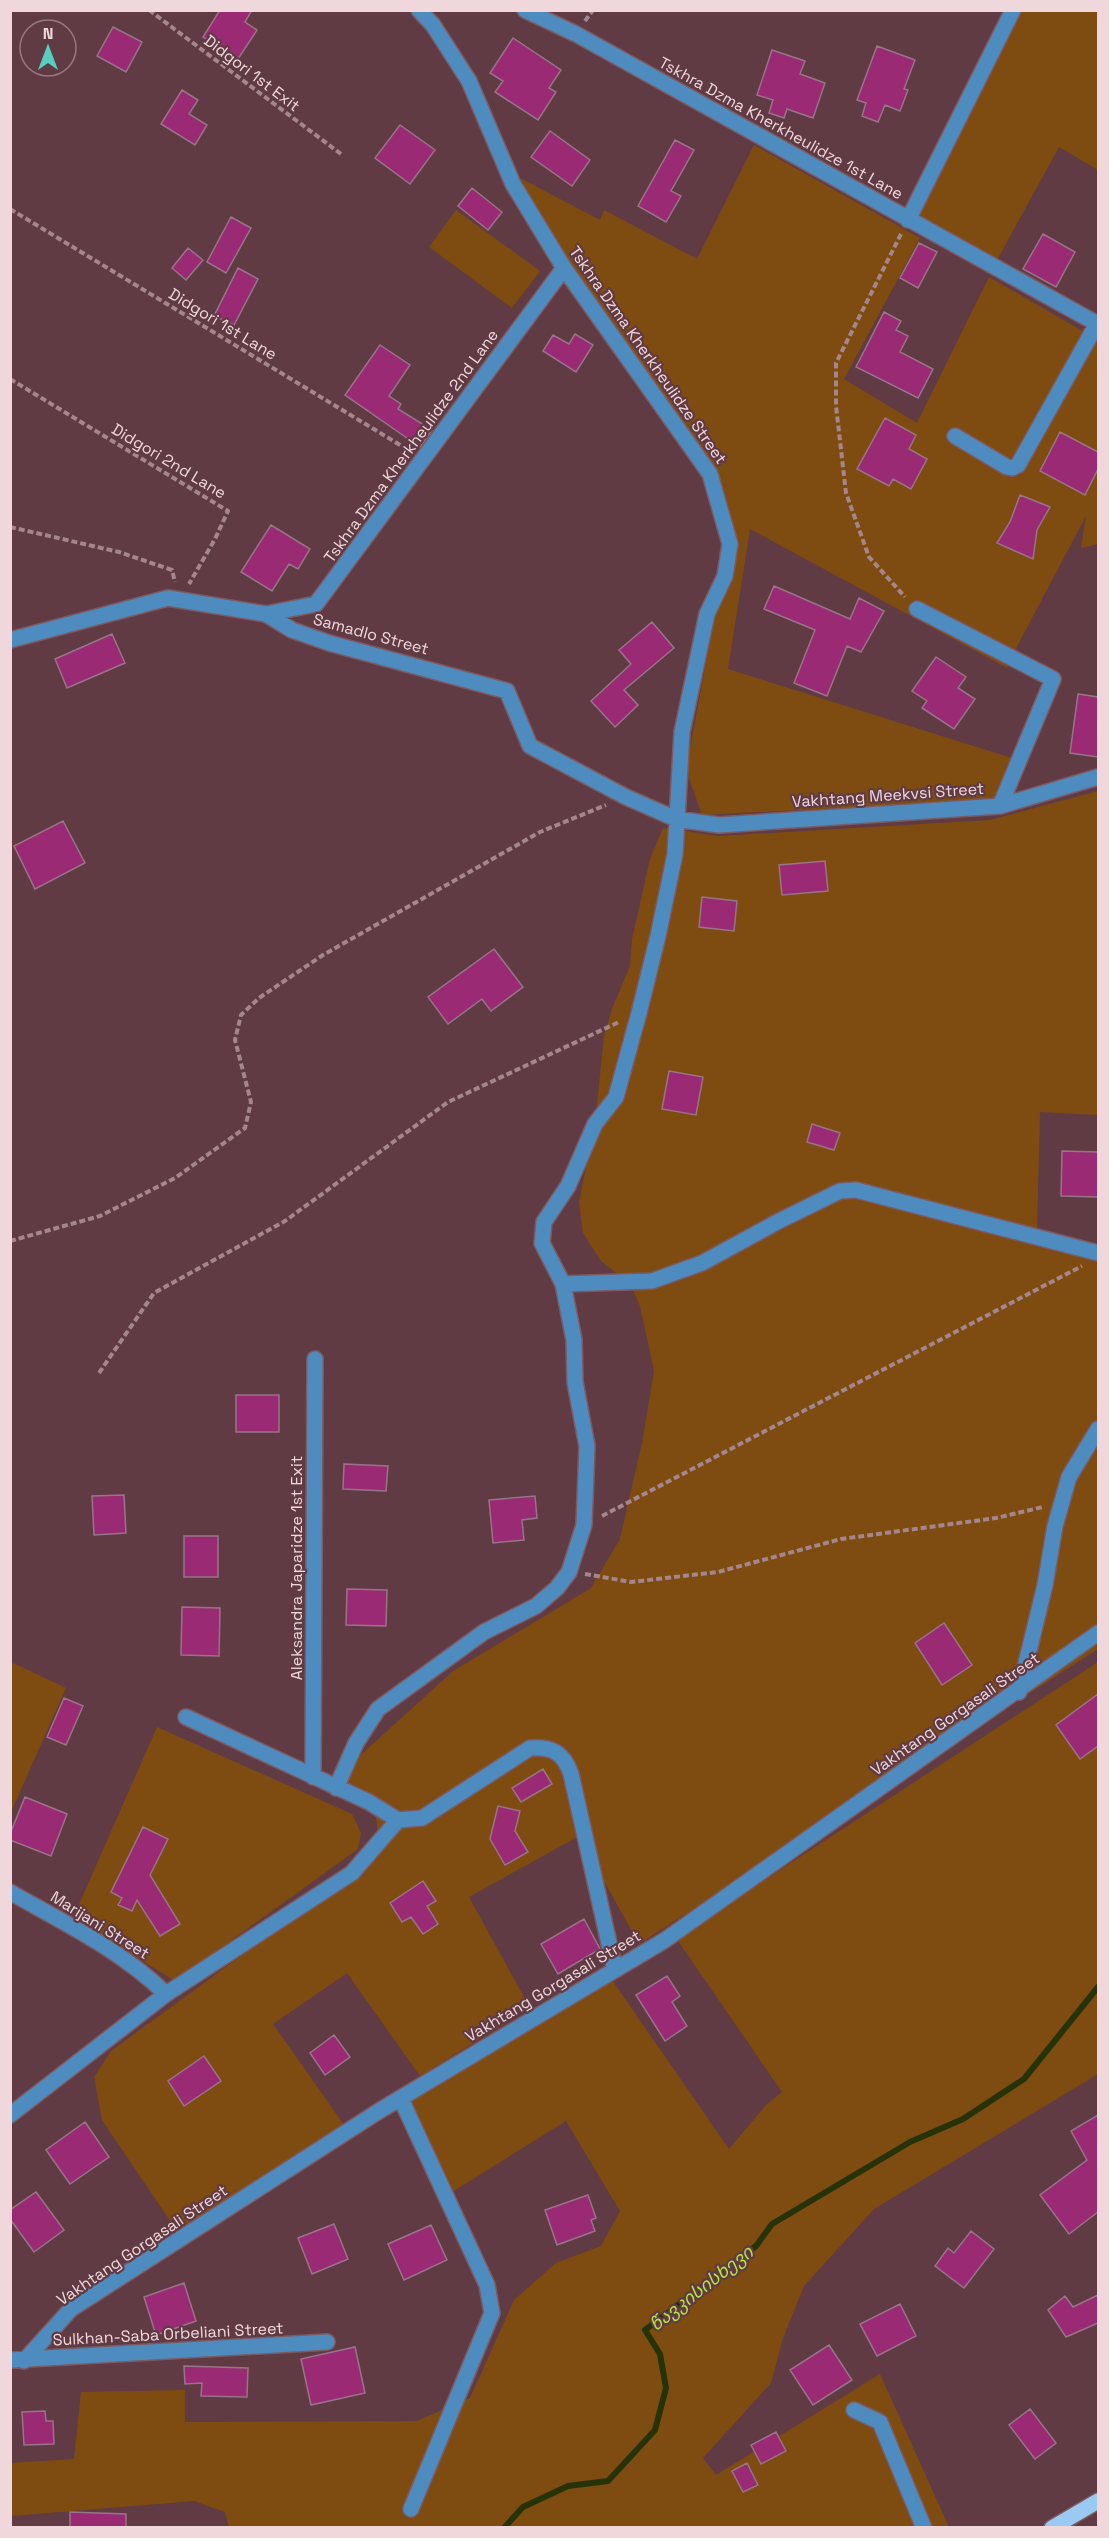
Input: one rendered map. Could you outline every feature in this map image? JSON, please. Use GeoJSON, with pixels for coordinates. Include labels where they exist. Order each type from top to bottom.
{"type":"FeatureCollection","features":[{"type":"Feature","properties":{"kind":"main road"},"geometry":{"type":"LineString","coordinates":[[1052,2528],[1098,2501]]}},
{"type":"Feature","properties":{"kind":"street","name":"Tskhra Dzma Kherkheulidze Street"},"geometry":{"type":"LineString","coordinates":[[336,1788],[356,1743],[378,1709],[484,1632],[536,1606],[557,1588],[569,1572],[584,1525],[587,1446],[575,1382],[574,1340],[563,1284],[542,1243],[544,1222],[568,1186],[596,1124],[616,1097],[658,936],[675,854],[682,732],[707,614],[725,576],[730,544],[710,474],[564,268],[513,184],[469,81],[433,25],[419,10]]}},
{"type":"Feature","properties":{"kind":"street","name":"Tskhra Dzma Kherkheulidze 1st Lane"},"geometry":{"type":"LineString","coordinates":[[525,10],[587,40],[908,220],[1012,10]]}},
{"type":"Feature","properties":{"kind":"street"},"geometry":{"type":"LineString","coordinates":[[908,220],[1091,320],[1095,325],[1018,465],[1012,468],[1007,467],[955,436]]}},
{"type":"Feature","properties":{"kind":"street","name":"Tskhra Dzma Kherkheulidze 2nd Lane"},"geometry":{"type":"LineString","coordinates":[[266,614],[316,604],[564,268]]}},
{"type":"Feature","properties":{"kind":"street","name":"Samadlo Street"},"geometry":{"type":"LineString","coordinates":[[10,640],[168,598],[266,614],[292,630],[321,641],[507,691],[530,746],[626,797],[676,819]]}},
{"type":"Feature","properties":{"kind":"street"},"geometry":{"type":"LineString","coordinates":[[917,609],[1053,679],[1000,806]]}},
{"type":"Feature","properties":{"kind":"street","name":"Vakhtang Meekvsi Street"},"geometry":{"type":"LineString","coordinates":[[676,819],[718,825],[1000,806],[1098,777]]}},
{"type":"Feature","properties":{"kind":"street"},"geometry":{"type":"LineString","coordinates":[[563,1284],[652,1281],[702,1263],[840,1191],[856,1190],[1093,1258]]}},
{"type":"Feature","properties":{"kind":"street","name":"Aleksandra Japaridze 1st Exit"},"geometry":{"type":"LineString","coordinates":[[313,1777],[315,1359]]}},
{"type":"Feature","properties":{"kind":"street"},"geometry":{"type":"LineString","coordinates":[[1018,1692],[1069,1478],[1098,1429]]}},
{"type":"Feature","properties":{"kind":"street","name":"Vakhtang Gorgasali Street"},"geometry":{"type":"LineString","coordinates":[[17,2360],[71,2309],[400,2099],[665,1940],[1018,1692],[1098,1633]]}},
{"type":"Feature","properties":{"kind":"street"},"geometry":{"type":"LineString","coordinates":[[186,1717],[369,1802],[398,1820],[422,1818],[530,1748],[544,1747],[557,1751],[567,1762],[571,1774],[615,1970]]}},
{"type":"Feature","properties":{"kind":"street"},"geometry":{"type":"LineString","coordinates":[[10,2115],[165,1994],[352,1873],[398,1820]]}},
{"type":"Feature","properties":{"kind":"street","name":"Marijani Street"},"geometry":{"type":"LineString","coordinates":[[10,1892],[111,1950],[143,1972],[165,1994]]}},
{"type":"Feature","properties":{"kind":"street"},"geometry":{"type":"LineString","coordinates":[[400,2099],[486,2285],[492,2313],[411,2509]]}},
{"type":"Feature","properties":{"kind":"street","name":"Sulkhan-Saba Orbeliani Street"},"geometry":{"type":"LineString","coordinates":[[17,2360],[327,2342]]}},
{"type":"Feature","properties":{"kind":"street"},"geometry":{"type":"LineString","coordinates":[[854,2410],[880,2422],[924,2528]]}},
{"type":"Feature","properties":{"kind":"path","name":"Didgori 1st Exit"},"geometry":{"type":"LineString","coordinates":[[149,10],[341,154]]}},
{"type":"Feature","properties":{"kind":"path","name":"Didgori 1st Lane"},"geometry":{"type":"LineString","coordinates":[[10,209],[423,459]]}},
{"type":"Feature","properties":{"kind":"path"},"geometry":{"type":"LineString","coordinates":[[908,220],[836,363],[836,405],[846,493],[869,557],[917,609]]}},
{"type":"Feature","properties":{"kind":"path","name":"Didgori 2nd Lane"},"geometry":{"type":"LineString","coordinates":[[10,379],[228,511],[215,539],[180,600]]}},
{"type":"Feature","properties":{"kind":"path"},"geometry":{"type":"LineString","coordinates":[[10,527],[119,552],[172,570],[180,600]]}},
{"type":"Feature","properties":{"kind":"path"},"geometry":{"type":"LineString","coordinates":[[10,1241],[99,1216],[175,1178],[245,1128],[251,1102],[235,1040],[241,1016],[259,998],[323,956],[540,832],[626,797]]}},
{"type":"Feature","properties":{"kind":"path"},"geometry":{"type":"LineString","coordinates":[[99,1373],[154,1293],[285,1221],[448,1102],[639,1013]]}},
{"type":"Feature","properties":{"kind":"path"},"geometry":{"type":"LineString","coordinates":[[584,1525],[1093,1258]]}},
{"type":"Feature","properties":{"kind":"path"},"geometry":{"type":"LineString","coordinates":[[569,1572],[631,1582],[718,1572],[841,1539],[996,1518],[1062,1503]]}},
{"type":"Feature","properties":{"kind":"shaded area"},"geometry":{"type":"Polygon","coordinates":[[[1019,11],[1098,11],[1098,170],[1059,147],[996,262],[916,216],[1019,11]]]}},
{"type":"Feature","properties":{"kind":"shaded area"},"geometry":{"type":"Polygon","coordinates":[[[754,145],[920,238],[844,379],[917,423],[989,277],[1098,340],[1098,544],[1081,548],[1086,516],[1014,652],[917,602],[1010,661],[1007,668],[750,529],[728,669],[1015,759],[998,800],[702,815],[686,770],[714,619],[732,573],[738,542],[721,480],[648,374],[574,275],[520,178],[600,220],[604,210],[697,259],[754,145]]]}},
{"type":"Feature","properties":{"kind":"shaded area"},"geometry":{"type":"Polygon","coordinates":[[[456,210],[540,271],[512,308],[429,247],[456,210]]]}},
{"type":"Feature","properties":{"kind":"shaded area"},"geometry":{"type":"Polygon","coordinates":[[[1098,791],[1098,1115],[1040,1112],[1037,1232],[854,1185],[704,1257],[652,1276],[620,1276],[601,1261],[583,1233],[579,1202],[595,1124],[604,1036],[612,1009],[630,966],[632,939],[650,859],[663,828],[719,836],[990,820],[1098,791]]]}},
{"type":"Feature","properties":{"kind":"shaded area"},"geometry":{"type":"Polygon","coordinates":[[[855,1196],[1098,1257],[1098,1649],[639,1944],[579,1836],[469,1897],[530,2008],[420,2076],[347,1973],[273,2024],[344,2125],[179,2234],[102,2120],[94,2077],[111,2051],[360,1869],[376,1841],[377,1826],[374,1808],[330,1783],[453,1671],[591,1588],[620,1539],[642,1443],[654,1371],[640,1306],[633,1290],[652,1290],[685,1279],[842,1199],[855,1196]]]}},
{"type":"Feature","properties":{"kind":"shaded area"},"geometry":{"type":"Polygon","coordinates":[[[1098,1662],[1098,2074],[874,2209],[804,2286],[783,2338],[771,2383],[703,2458],[716,2475],[880,2374],[949,2527],[229,2528],[225,2512],[194,2501],[11,2516],[10,2463],[74,2459],[81,2392],[185,2390],[185,2422],[417,2421],[470,2398],[514,2300],[556,2263],[601,2246],[620,2211],[566,2121],[452,2192],[409,2102],[612,1980],[729,2149],[766,2105],[782,2092],[676,1938],[1098,1662]]]}},
{"type":"Feature","properties":{"kind":"shaded area"},"geometry":{"type":"Polygon","coordinates":[[[13,1663],[66,1688],[11,1812],[10,1668],[13,1663]]]}},
{"type":"Feature","properties":{"kind":"shaded area"},"geometry":{"type":"Polygon","coordinates":[[[157,1727],[352,1814],[361,1833],[358,1849],[175,1981],[73,1918],[157,1727]]]}},
{"type":"Feature","properties":{"kind":"building"},"geometry":{"type":"Polygon","coordinates":[[[220,10],[252,10],[245,22],[257,30],[238,59],[203,37],[220,10]]]}},
{"type":"Feature","properties":{"kind":"building"},"geometry":{"type":"Polygon","coordinates":[[[113,27],[142,42],[126,72],[97,56],[113,27]]]}},
{"type":"Feature","properties":{"kind":"building"},"geometry":{"type":"Polygon","coordinates":[[[513,38],[561,70],[549,88],[556,92],[538,120],[495,92],[503,81],[490,73],[513,38]]]}},
{"type":"Feature","properties":{"kind":"building"},"geometry":{"type":"Polygon","coordinates":[[[877,46],[915,60],[904,89],[908,90],[900,111],[885,105],[878,122],[862,116],[866,103],[857,100],[877,46]]]}},
{"type":"Feature","properties":{"kind":"building"},"geometry":{"type":"Polygon","coordinates":[[[772,50],[805,61],[800,74],[825,83],[813,118],[787,109],[784,118],[769,113],[773,100],[757,95],[772,50]]]}},
{"type":"Feature","properties":{"kind":"building"},"geometry":{"type":"Polygon","coordinates":[[[182,90],[198,100],[189,114],[207,125],[195,145],[161,124],[182,90]]]}},
{"type":"Feature","properties":{"kind":"building"},"geometry":{"type":"Polygon","coordinates":[[[400,125],[435,150],[410,184],[375,158],[400,125]]]}},
{"type":"Feature","properties":{"kind":"building"},"geometry":{"type":"Polygon","coordinates":[[[550,131],[590,160],[572,186],[531,157],[550,131]]]}},
{"type":"Feature","properties":{"kind":"building"},"geometry":{"type":"Polygon","coordinates":[[[675,140],[694,150],[671,191],[681,196],[666,222],[638,206],[675,140]]]}},
{"type":"Feature","properties":{"kind":"building"},"geometry":{"type":"Polygon","coordinates":[[[472,188],[502,212],[488,230],[458,206],[472,188]]]}},
{"type":"Feature","properties":{"kind":"building"},"geometry":{"type":"Polygon","coordinates":[[[231,217],[251,228],[226,273],[207,262],[231,217]]]}},
{"type":"Feature","properties":{"kind":"building"},"geometry":{"type":"Polygon","coordinates":[[[1043,234],[1075,252],[1056,287],[1023,269],[1043,234]]]}},
{"type":"Feature","properties":{"kind":"building"},"geometry":{"type":"Polygon","coordinates":[[[919,243],[937,252],[918,288],[900,278],[919,243]]]}},
{"type":"Feature","properties":{"kind":"building"},"geometry":{"type":"Polygon","coordinates":[[[188,248],[203,260],[186,280],[172,268],[188,248]]]}},
{"type":"Feature","properties":{"kind":"building"},"geometry":{"type":"Polygon","coordinates":[[[238,268],[258,279],[234,325],[214,316],[238,268]]]}},
{"type":"Feature","properties":{"kind":"building"},"geometry":{"type":"Polygon","coordinates":[[[884,312],[901,321],[896,330],[908,336],[900,352],[933,369],[918,398],[856,367],[884,312]]]}},
{"type":"Feature","properties":{"kind":"building"},"geometry":{"type":"Polygon","coordinates":[[[575,334],[593,345],[576,372],[543,351],[553,335],[569,344],[575,334]]]}},
{"type":"Feature","properties":{"kind":"building"},"geometry":{"type":"Polygon","coordinates":[[[380,345],[410,365],[389,396],[401,404],[398,409],[432,430],[420,447],[345,395],[380,345]]]}},
{"type":"Feature","properties":{"kind":"building"},"geometry":{"type":"Polygon","coordinates":[[[885,418],[916,435],[909,449],[927,459],[911,489],[893,479],[889,486],[857,469],[885,418]]]}},
{"type":"Feature","properties":{"kind":"building"},"geometry":{"type":"Polygon","coordinates":[[[1060,432],[1098,452],[1098,469],[1085,495],[1040,471],[1060,432]]]}},
{"type":"Feature","properties":{"kind":"building"},"geometry":{"type":"Polygon","coordinates":[[[1020,495],[1050,507],[1037,530],[1033,559],[997,543],[1010,522],[1020,495]]]}},
{"type":"Feature","properties":{"kind":"building"},"geometry":{"type":"Polygon","coordinates":[[[271,525],[310,549],[298,569],[289,564],[272,591],[241,572],[271,525]]]}},
{"type":"Feature","properties":{"kind":"building"},"geometry":{"type":"Polygon","coordinates":[[[774,586],[850,619],[859,598],[884,611],[861,652],[847,646],[827,696],[794,683],[815,630],[764,609],[774,586]]]}},
{"type":"Feature","properties":{"kind":"building"},"geometry":{"type":"Polygon","coordinates":[[[652,622],[674,648],[624,690],[638,705],[615,727],[591,701],[631,664],[619,650],[652,622]]]}},
{"type":"Feature","properties":{"kind":"building"},"geometry":{"type":"Polygon","coordinates":[[[112,634],[125,663],[67,688],[55,659],[112,634]]]}},
{"type":"Feature","properties":{"kind":"building"},"geometry":{"type":"Polygon","coordinates":[[[936,657],[966,677],[958,688],[975,699],[954,729],[922,708],[927,701],[912,691],[936,657]]]}},
{"type":"Feature","properties":{"kind":"building"},"geometry":{"type":"Polygon","coordinates":[[[1078,694],[1098,697],[1098,757],[1070,753],[1078,694]]]}},
{"type":"Feature","properties":{"kind":"building"},"geometry":{"type":"Polygon","coordinates":[[[63,821],[85,863],[35,889],[14,846],[63,821]]]}},
{"type":"Feature","properties":{"kind":"building"},"geometry":{"type":"Polygon","coordinates":[[[825,861],[828,891],[782,895],[779,865],[825,861]]]}},
{"type":"Feature","properties":{"kind":"building"},"geometry":{"type":"Polygon","coordinates":[[[702,897],[737,901],[734,931],[699,927],[702,897]]]}},
{"type":"Feature","properties":{"kind":"building"},"geometry":{"type":"Polygon","coordinates":[[[494,949],[523,987],[491,1011],[482,999],[448,1024],[428,997],[494,949]]]}},
{"type":"Feature","properties":{"kind":"building"},"geometry":{"type":"Polygon","coordinates":[[[669,1071],[703,1077],[696,1115],[662,1109],[669,1071]]]}},
{"type":"Feature","properties":{"kind":"building"},"geometry":{"type":"Polygon","coordinates":[[[812,1124],[840,1133],[834,1150],[807,1142],[812,1124]]]}},
{"type":"Feature","properties":{"kind":"building"},"geometry":{"type":"Polygon","coordinates":[[[1062,1151],[1098,1152],[1098,1197],[1061,1196],[1062,1151]]]}},
{"type":"Feature","properties":{"kind":"building"},"geometry":{"type":"Polygon","coordinates":[[[236,1395],[279,1395],[279,1432],[236,1432],[236,1395]]]}},
{"type":"Feature","properties":{"kind":"building"},"geometry":{"type":"Polygon","coordinates":[[[344,1464],[388,1466],[386,1491],[343,1489],[344,1464]]]}},
{"type":"Feature","properties":{"kind":"building"},"geometry":{"type":"Polygon","coordinates":[[[124,1495],[126,1533],[94,1535],[92,1496],[124,1495]]]}},
{"type":"Feature","properties":{"kind":"building"},"geometry":{"type":"Polygon","coordinates":[[[535,1496],[537,1518],[522,1520],[524,1540],[493,1543],[489,1500],[535,1496]]]}},
{"type":"Feature","properties":{"kind":"building"},"geometry":{"type":"Polygon","coordinates":[[[184,1536],[218,1536],[218,1577],[184,1577],[184,1536]]]}},
{"type":"Feature","properties":{"kind":"building"},"geometry":{"type":"Polygon","coordinates":[[[347,1589],[387,1590],[386,1626],[346,1625],[347,1589]]]}},
{"type":"Feature","properties":{"kind":"building"},"geometry":{"type":"Polygon","coordinates":[[[182,1607],[220,1608],[219,1656],[181,1655],[182,1607]]]}},
{"type":"Feature","properties":{"kind":"building"},"geometry":{"type":"Polygon","coordinates":[[[944,1623],[972,1665],[942,1685],[915,1643],[944,1623]]]}},
{"type":"Feature","properties":{"kind":"building"},"geometry":{"type":"Polygon","coordinates":[[[1098,1694],[1098,1746],[1080,1759],[1056,1725],[1098,1694]]]}},
{"type":"Feature","properties":{"kind":"building"},"geometry":{"type":"Polygon","coordinates":[[[64,1698],[83,1706],[66,1745],[47,1737],[64,1698]]]}},
{"type":"Feature","properties":{"kind":"building"},"geometry":{"type":"Polygon","coordinates":[[[543,1769],[552,1784],[521,1802],[512,1788],[543,1769]]]}},
{"type":"Feature","properties":{"kind":"building"},"geometry":{"type":"Polygon","coordinates":[[[25,1797],[67,1814],[51,1856],[10,1840],[10,1834],[25,1797]]]}},
{"type":"Feature","properties":{"kind":"building"},"geometry":{"type":"Polygon","coordinates":[[[498,1806],[520,1811],[515,1831],[528,1852],[505,1865],[490,1839],[498,1806]]]}},
{"type":"Feature","properties":{"kind":"building"},"geometry":{"type":"Polygon","coordinates":[[[143,1827],[168,1839],[150,1875],[180,1924],[160,1936],[137,1900],[132,1911],[118,1905],[122,1898],[111,1892],[143,1827]]]}},
{"type":"Feature","properties":{"kind":"building"},"geometry":{"type":"Polygon","coordinates":[[[423,1881],[436,1901],[427,1906],[438,1924],[423,1934],[411,1917],[402,1922],[390,1903],[423,1881]]]}},
{"type":"Feature","properties":{"kind":"building"},"geometry":{"type":"Polygon","coordinates":[[[584,1919],[600,1949],[558,1974],[541,1944],[584,1919]]]}},
{"type":"Feature","properties":{"kind":"building"},"geometry":{"type":"Polygon","coordinates":[[[667,1976],[680,1996],[672,2002],[687,2026],[665,2041],[636,1995],[667,1976]]]}},
{"type":"Feature","properties":{"kind":"building"},"geometry":{"type":"Polygon","coordinates":[[[334,2035],[350,2057],[325,2075],[310,2053],[334,2035]]]}},
{"type":"Feature","properties":{"kind":"building"},"geometry":{"type":"Polygon","coordinates":[[[204,2056],[221,2081],[184,2106],[168,2081],[204,2056]]]}},
{"type":"Feature","properties":{"kind":"building"},"geometry":{"type":"Polygon","coordinates":[[[1098,2115],[1098,2212],[1069,2234],[1040,2195],[1087,2160],[1071,2131],[1098,2115]]]}},
{"type":"Feature","properties":{"kind":"building"},"geometry":{"type":"Polygon","coordinates":[[[85,2122],[109,2157],[70,2184],[46,2150],[85,2122]]]}},
{"type":"Feature","properties":{"kind":"building"},"geometry":{"type":"Polygon","coordinates":[[[36,2192],[64,2230],[34,2252],[10,2219],[10,2210],[36,2192]]]}},
{"type":"Feature","properties":{"kind":"building"},"geometry":{"type":"Polygon","coordinates":[[[588,2195],[596,2218],[591,2220],[595,2231],[557,2245],[545,2210],[588,2195]]]}},
{"type":"Feature","properties":{"kind":"building"},"geometry":{"type":"Polygon","coordinates":[[[334,2224],[348,2259],[312,2274],[298,2238],[334,2224]]]}},
{"type":"Feature","properties":{"kind":"building"},"geometry":{"type":"Polygon","coordinates":[[[431,2225],[447,2260],[404,2280],[388,2244],[431,2225]]]}},
{"type":"Feature","properties":{"kind":"building"},"geometry":{"type":"Polygon","coordinates":[[[971,2231],[994,2249],[964,2288],[935,2266],[948,2248],[954,2253],[971,2231]]]}},
{"type":"Feature","properties":{"kind":"building"},"geometry":{"type":"Polygon","coordinates":[[[184,2283],[196,2321],[156,2335],[144,2297],[184,2283]]]}},
{"type":"Feature","properties":{"kind":"building"},"geometry":{"type":"Polygon","coordinates":[[[1098,2295],[1098,2323],[1066,2337],[1048,2310],[1065,2296],[1073,2307],[1098,2295]]]}},
{"type":"Feature","properties":{"kind":"building"},"geometry":{"type":"Polygon","coordinates":[[[900,2304],[916,2336],[877,2356],[860,2324],[900,2304]]]}},
{"type":"Feature","properties":{"kind":"building"},"geometry":{"type":"Polygon","coordinates":[[[829,2345],[852,2380],[813,2405],[790,2370],[829,2345]]]}},
{"type":"Feature","properties":{"kind":"building"},"geometry":{"type":"Polygon","coordinates":[[[355,2347],[365,2393],[311,2405],[301,2359],[355,2347]]]}},
{"type":"Feature","properties":{"kind":"building"},"geometry":{"type":"Polygon","coordinates":[[[184,2366],[248,2368],[247,2397],[201,2396],[202,2383],[185,2384],[184,2366]]]}},
{"type":"Feature","properties":{"kind":"building"},"geometry":{"type":"Polygon","coordinates":[[[1030,2409],[1056,2443],[1035,2459],[1009,2425],[1030,2409]]]}},
{"type":"Feature","properties":{"kind":"building"},"geometry":{"type":"Polygon","coordinates":[[[45,2411],[46,2421],[53,2421],[54,2444],[24,2445],[22,2412],[45,2411]]]}},
{"type":"Feature","properties":{"kind":"building"},"geometry":{"type":"Polygon","coordinates":[[[776,2432],[786,2451],[761,2464],[751,2445],[776,2432]]]}},
{"type":"Feature","properties":{"kind":"building"},"geometry":{"type":"Polygon","coordinates":[[[747,2463],[758,2485],[743,2492],[732,2471],[747,2463]]]}},
{"type":"Feature","properties":{"kind":"building"},"geometry":{"type":"Polygon","coordinates":[[[70,2512],[126,2514],[126,2528],[70,2528],[70,2512]]]}},
{"type":"Feature","properties":{"kind":"waterway","name":"წავკისისხევი"},"geometry":{"type":"LineString","coordinates":[[504,2528],[523,2507],[568,2486],[608,2481],[655,2430],[666,2388],[660,2354],[645,2330],[756,2246],[772,2224],[910,2142],[963,2119],[1024,2079],[1098,1987]]}}]}
